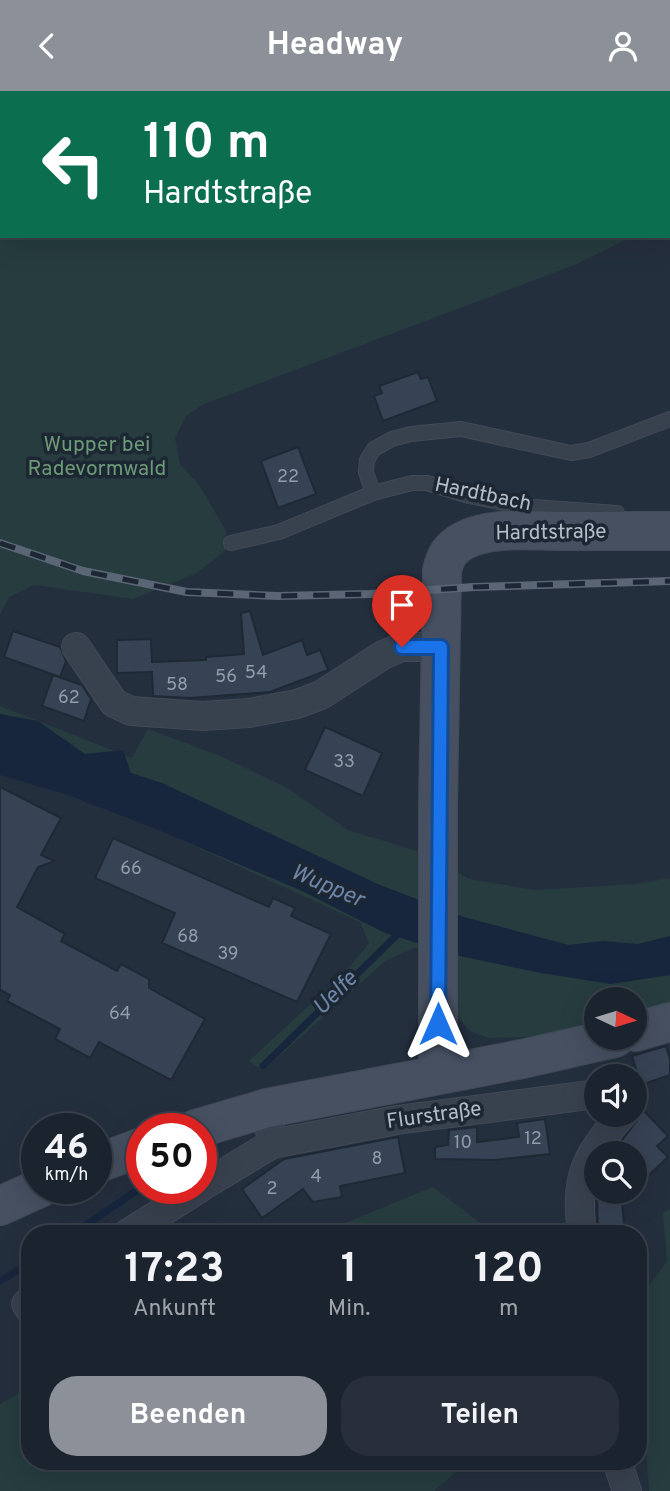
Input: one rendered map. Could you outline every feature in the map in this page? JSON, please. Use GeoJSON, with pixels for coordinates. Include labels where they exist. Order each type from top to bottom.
{"type":"FeatureCollection","features":[{"type":"Feature","properties":{"kind":"main road","name":"Hardtstraße"},"geometry":{"type":"LineString","coordinates":[[438,1074],[438,805],[444,564],[449,552],[462,541],[482,535],[522,531],[659,531]]}},
{"type":"Feature","properties":{"kind":"main road"},"geometry":{"type":"LineString","coordinates":[[648,1028],[670,1022]]}},
{"type":"Feature","properties":{"kind":"main road"},"geometry":{"type":"LineString","coordinates":[[217,1128],[269,1126],[438,1074],[584,1045]]}},
{"type":"Feature","properties":{"kind":"main road"},"geometry":{"type":"LineString","coordinates":[[0,1206],[21,1197]]}},
{"type":"Feature","properties":{"kind":"street"},"geometry":{"type":"LineString","coordinates":[[76,647],[114,703],[121,708],[204,716],[249,713],[297,704],[321,695],[402,647],[441,647]]}},
{"type":"Feature","properties":{"kind":"street","name":"Flurstraße"},"geometry":{"type":"LineString","coordinates":[[217,1173],[269,1126],[397,1120],[584,1096]]}},
{"type":"Feature","properties":{"kind":"street"},"geometry":{"type":"LineString","coordinates":[[581,1225],[579,1206],[583,1171],[590,1156],[613,1127]]}},
{"type":"Feature","properties":{"kind":"street","name":"Flurstraße"},"geometry":{"type":"LineString","coordinates":[[141,1225],[175,1204]]}},
{"type":"Feature","properties":{"kind":"street"},"geometry":{"type":"LineString","coordinates":[[620,1470],[627,1491]]}},
{"type":"Feature","properties":{"kind":"lane"},"geometry":{"type":"LineString","coordinates":[[373,493],[366,472],[367,460],[374,449],[411,433],[461,429],[571,453],[589,450],[670,419]]}},
{"type":"Feature","properties":{"kind":"lane","name":"Hardtbach"},"geometry":{"type":"LineString","coordinates":[[231,543],[279,532],[373,493],[412,483],[427,483],[469,496],[520,506],[634,515],[659,531]]}},
{"type":"Feature","properties":{"kind":"green space","name":"Wupper bei Radevormwald"},"geometry":{"type":"Polygon","coordinates":[[[0,238],[630,238],[577,264],[202,405],[186,416],[175,438],[180,464],[200,486],[226,531],[225,551],[197,573],[133,599],[34,585],[9,597],[0,615],[0,238]]]}},
{"type":"Feature","properties":{"kind":"green space"},"geometry":{"type":"Polygon","coordinates":[[[0,706],[132,758],[148,729],[223,757],[287,788],[348,830],[423,853],[469,879],[535,890],[637,884],[670,878],[670,1012],[648,1017],[648,987],[584,987],[584,1030],[528,1037],[488,1038],[470,1031],[455,1014],[448,948],[414,948],[385,961],[263,1071],[249,1061],[348,969],[369,943],[360,922],[83,795],[0,772],[0,706]]]}},
{"type":"Feature","properties":{"kind":"green space"},"geometry":{"type":"Polygon","coordinates":[[[433,1187],[483,1225],[340,1225],[433,1187]]]}},
{"type":"Feature","properties":{"kind":"green space"},"geometry":{"type":"Polygon","coordinates":[[[670,1209],[670,1491],[649,1491],[647,1288],[667,1261],[663,1213],[670,1209]]]}},
{"type":"Feature","properties":{"kind":"green space"},"geometry":{"type":"Polygon","coordinates":[[[21,1392],[21,1470],[458,1470],[434,1491],[0,1491],[0,1404],[21,1392]]]}},
{"type":"Feature","properties":{"kind":"water","name":"Wupper"},"geometry":{"type":"Polygon","coordinates":[[[0,714],[38,721],[85,754],[123,750],[131,773],[162,783],[380,885],[464,917],[569,945],[603,941],[638,944],[670,936],[670,975],[611,984],[455,955],[385,933],[300,890],[151,827],[68,795],[0,775],[0,714]]]}},
{"type":"Feature","properties":{"kind":"building"},"geometry":{"type":"Polygon","coordinates":[[[418,372],[421,379],[428,377],[437,401],[383,421],[374,396],[382,393],[379,386],[418,372]]]}},
{"type":"Feature","properties":{"kind":"building"},"geometry":{"type":"Polygon","coordinates":[[[298,447],[316,494],[278,508],[261,461],[298,447]]]}},
{"type":"Feature","properties":{"kind":"building"},"geometry":{"type":"Polygon","coordinates":[[[250,611],[263,655],[302,640],[307,655],[320,650],[328,670],[270,692],[190,698],[153,696],[152,672],[117,673],[117,640],[151,639],[152,662],[206,660],[206,657],[244,654],[241,613],[250,611]]]}},
{"type":"Feature","properties":{"kind":"building"},"geometry":{"type":"Polygon","coordinates":[[[13,631],[60,647],[66,661],[60,677],[4,657],[13,631]]]}},
{"type":"Feature","properties":{"kind":"building"},"geometry":{"type":"Polygon","coordinates":[[[53,675],[82,685],[91,699],[84,721],[42,706],[53,675]]]}},
{"type":"Feature","properties":{"kind":"building"},"geometry":{"type":"Polygon","coordinates":[[[325,727],[382,753],[363,796],[305,770],[325,727]]]}},
{"type":"Feature","properties":{"kind":"building"},"geometry":{"type":"Polygon","coordinates":[[[0,787],[61,818],[41,855],[55,861],[38,867],[17,907],[65,934],[61,941],[117,971],[121,964],[149,979],[149,988],[205,1019],[171,1080],[99,1042],[90,1058],[55,1039],[60,1029],[7,1001],[10,995],[0,990],[0,787]]]}},
{"type":"Feature","properties":{"kind":"building"},"geometry":{"type":"Polygon","coordinates":[[[113,838],[269,907],[273,898],[295,908],[291,916],[331,934],[297,1002],[162,943],[175,913],[95,878],[113,838]]]}},
{"type":"Feature","properties":{"kind":"building"},"geometry":{"type":"Polygon","coordinates":[[[666,1046],[670,1059],[670,1075],[647,1083],[647,1064],[634,1064],[632,1056],[666,1046]]]}},
{"type":"Feature","properties":{"kind":"building"},"geometry":{"type":"Polygon","coordinates":[[[647,1114],[668,1136],[657,1146],[668,1157],[647,1177],[647,1141],[622,1141],[632,1127],[647,1127],[647,1114]]]}},
{"type":"Feature","properties":{"kind":"building"},"geometry":{"type":"Polygon","coordinates":[[[545,1119],[550,1154],[495,1160],[435,1159],[435,1147],[448,1145],[449,1130],[477,1127],[477,1142],[519,1137],[517,1123],[545,1119]]]}},
{"type":"Feature","properties":{"kind":"building"},"geometry":{"type":"Polygon","coordinates":[[[398,1137],[405,1173],[340,1186],[342,1197],[313,1202],[303,1189],[262,1218],[242,1189],[284,1159],[398,1137]]]}},
{"type":"Feature","properties":{"kind":"building"},"geometry":{"type":"Polygon","coordinates":[[[597,1204],[622,1204],[624,1225],[598,1225],[597,1204]]]}},
{"type":"Feature","properties":{"kind":"waterway","name":"Uelfe"},"geometry":{"type":"LineString","coordinates":[[263,1066],[400,932]]}},
{"type":"Feature","properties":{"kind":"waterway","name":"Uelfe"},"geometry":{"type":"LineString","coordinates":[[86,1225],[126,1198]]}},
{"type":"Feature","properties":{"kind":"waterway","name":"Uelfe"},"geometry":{"type":"LineString","coordinates":[[0,1281],[21,1268]]}},
{"type":"Feature","properties":{"kind":"railway"},"geometry":{"type":"LineString","coordinates":[[0,543],[83,571],[187,592],[277,596],[370,594],[474,587],[670,581]]}},
{"type":"Feature","properties":{"kind":"route"},"geometry":{"type":"LineString","coordinates":[[402,647],[441,647],[438,1024]]}}]}
